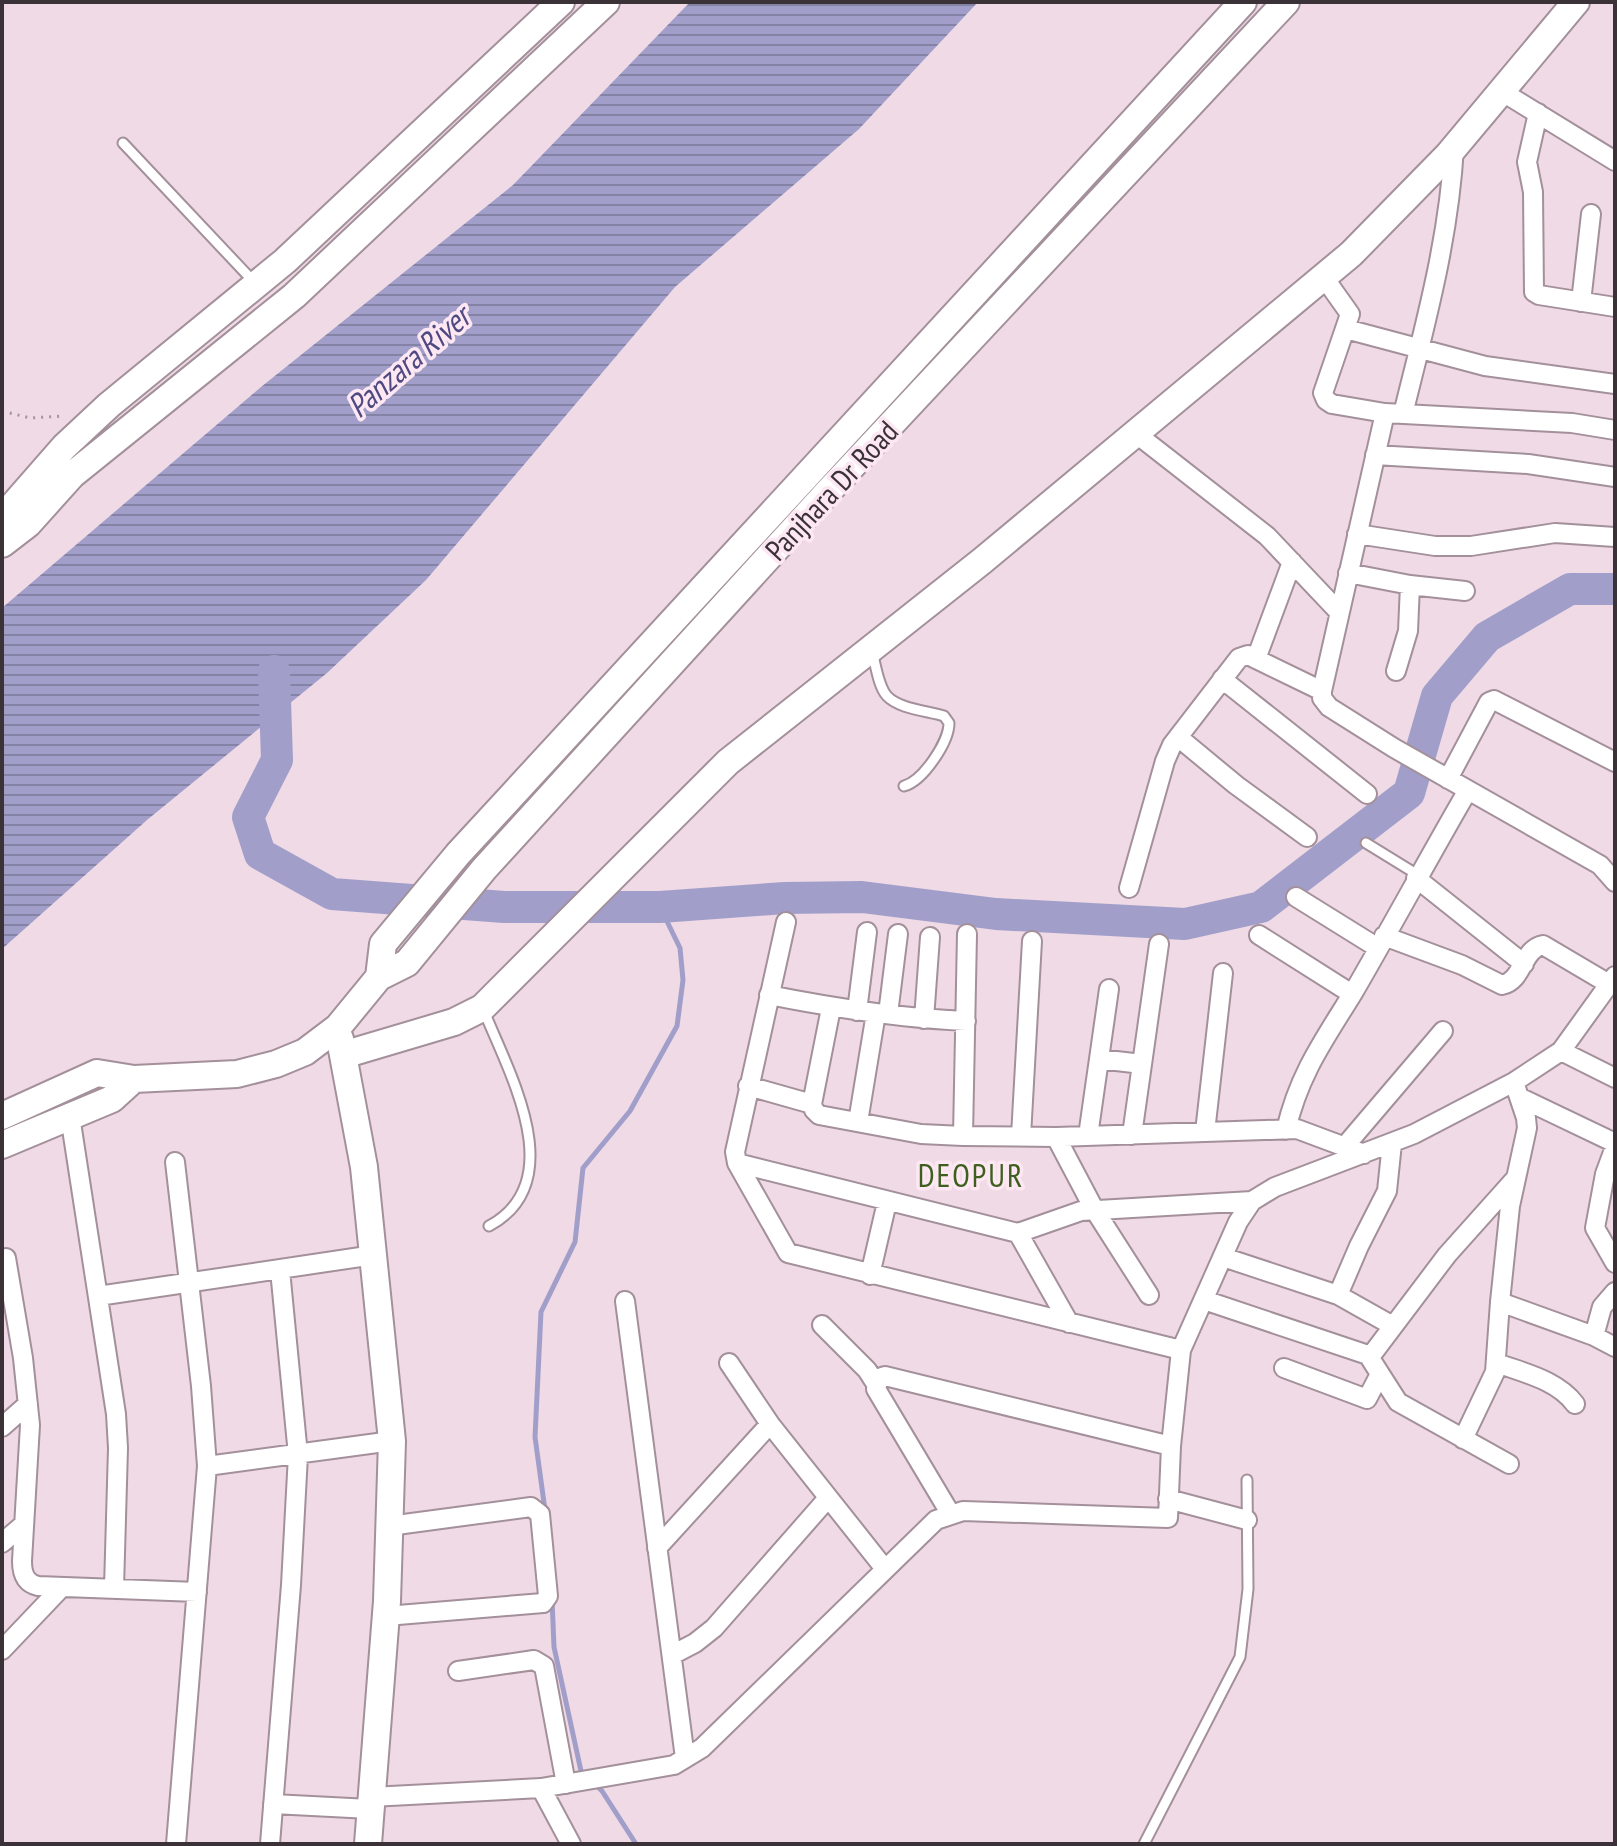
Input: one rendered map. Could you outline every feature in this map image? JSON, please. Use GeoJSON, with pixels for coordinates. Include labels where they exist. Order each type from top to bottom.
{"type":"FeatureCollection","features":[{"type":"Feature","properties":{"kind":"street"},"geometry":{"type":"LineString","coordinates":[[2,518],[64,447],[99,414],[297,251],[561,2]]}},
{"type":"Feature","properties":{"kind":"street"},"geometry":{"type":"LineString","coordinates":[[2,544],[28,524],[72,475],[294,296],[606,2]]}},
{"type":"Feature","properties":{"kind":"street","name":"Panjhara Dr Road"},"geometry":{"type":"LineString","coordinates":[[379,977],[383,944],[458,854],[1243,2]]}},
{"type":"Feature","properties":{"kind":"street","name":"Panjhara Dr Road"},"geometry":{"type":"LineString","coordinates":[[2,1116],[97,1073],[134,1079],[237,1074],[276,1064],[305,1052],[338,1027],[379,977],[407,963],[484,869],[825,495],[1286,2]]}},
{"type":"Feature","properties":{"kind":"street"},"geometry":{"type":"LineString","coordinates":[[343,1055],[454,1022],[482,1008],[728,762],[982,561],[1351,254],[1454,147],[1576,2]]}},
{"type":"Feature","properties":{"kind":"street"},"geometry":{"type":"LineString","coordinates":[[1501,91],[1615,161]]}},
{"type":"Feature","properties":{"kind":"street"},"geometry":{"type":"LineString","coordinates":[[1538,113],[1527,162],[1533,192],[1533,287],[1539,295],[1615,307]]}},
{"type":"Feature","properties":{"kind":"street"},"geometry":{"type":"LineString","coordinates":[[1454,147],[1451,201],[1440,263],[1419,349],[1375,455],[1322,698],[1329,707],[1394,748],[1600,865],[1614,880]]}},
{"type":"Feature","properties":{"kind":"street"},"geometry":{"type":"LineString","coordinates":[[1581,302],[1591,214]]}},
{"type":"Feature","properties":{"kind":"street"},"geometry":{"type":"LineString","coordinates":[[1323,276],[1348,307],[1350,314],[1323,393],[1332,404],[1394,414],[1572,423],[1615,430]]}},
{"type":"Feature","properties":{"kind":"street"},"geometry":{"type":"LineString","coordinates":[[1346,329],[1485,366],[1615,384]]}},
{"type":"Feature","properties":{"kind":"street"},"geometry":{"type":"LineString","coordinates":[[1134,432],[1267,536],[1339,612]]}},
{"type":"Feature","properties":{"kind":"street"},"geometry":{"type":"LineString","coordinates":[[1375,455],[1528,464],[1615,477]]}},
{"type":"Feature","properties":{"kind":"street"},"geometry":{"type":"LineString","coordinates":[[1357,534],[1435,546],[1471,546],[1555,533],[1615,537]]}},
{"type":"Feature","properties":{"kind":"street"},"geometry":{"type":"LineString","coordinates":[[1256,659],[1292,562]]}},
{"type":"Feature","properties":{"kind":"street"},"geometry":{"type":"LineString","coordinates":[[1348,573],[1410,585],[1465,591]]}},
{"type":"Feature","properties":{"kind":"street"},"geometry":{"type":"LineString","coordinates":[[1396,671],[1408,631],[1410,585]]}},
{"type":"Feature","properties":{"kind":"street"},"geometry":{"type":"LineString","coordinates":[[1129,888],[1165,761],[1178,737],[1243,655],[1322,691]]}},
{"type":"Feature","properties":{"kind":"street"},"geometry":{"type":"LineString","coordinates":[[1222,679],[1367,794]]}},
{"type":"Feature","properties":{"kind":"street"},"geometry":{"type":"LineString","coordinates":[[1440,774],[1489,702],[1494,700],[1615,762]]}},
{"type":"Feature","properties":{"kind":"street"},"geometry":{"type":"LineString","coordinates":[[1178,737],[1236,785],[1307,837]]}},
{"type":"Feature","properties":{"kind":"street"},"geometry":{"type":"LineString","coordinates":[[1286,1130],[1293,1098],[1304,1072],[1468,790]]}},
{"type":"Feature","properties":{"kind":"street"},"geometry":{"type":"LineString","coordinates":[[1417,877],[1524,964]]}},
{"type":"Feature","properties":{"kind":"street"},"geometry":{"type":"LineString","coordinates":[[273,1804],[370,1803],[541,1788],[674,1765],[702,1748],[936,1520],[950,1513],[1168,1518],[1171,1446],[1181,1350],[1238,1222],[1252,1201],[1275,1187],[1392,1143],[1516,1089],[1561,1051],[1612,980],[1543,945],[1533,949],[1514,979],[1502,985],[1462,965],[1381,942],[1296,897]]}},
{"type":"Feature","properties":{"kind":"street"},"geometry":{"type":"LineString","coordinates":[[786,922],[735,1143],[737,1163],[788,1253],[1181,1350]]}},
{"type":"Feature","properties":{"kind":"street"},"geometry":{"type":"LineString","coordinates":[[867,932],[874,1013]]}},
{"type":"Feature","properties":{"kind":"street"},"geometry":{"type":"LineString","coordinates":[[858,1122],[874,1013],[898,934]]}},
{"type":"Feature","properties":{"kind":"street"},"geometry":{"type":"LineString","coordinates":[[963,1136],[967,934]]}},
{"type":"Feature","properties":{"kind":"street"},"geometry":{"type":"LineString","coordinates":[[1259,935],[1352,994]]}},
{"type":"Feature","properties":{"kind":"street"},"geometry":{"type":"LineString","coordinates":[[924,1019],[930,937]]}},
{"type":"Feature","properties":{"kind":"street"},"geometry":{"type":"LineString","coordinates":[[1021,1136],[1032,941]]}},
{"type":"Feature","properties":{"kind":"street"},"geometry":{"type":"LineString","coordinates":[[1132,1135],[1159,944]]}},
{"type":"Feature","properties":{"kind":"street"},"geometry":{"type":"LineString","coordinates":[[1205,1132],[1223,973]]}},
{"type":"Feature","properties":{"kind":"street"},"geometry":{"type":"LineString","coordinates":[[1088,1136],[1109,989]]}},
{"type":"Feature","properties":{"kind":"street"},"geometry":{"type":"LineString","coordinates":[[769,995],[831,1008],[966,1021]]}},
{"type":"Feature","properties":{"kind":"street"},"geometry":{"type":"LineString","coordinates":[[812,1104],[831,1008]]}},
{"type":"Feature","properties":{"kind":"street"},"geometry":{"type":"LineString","coordinates":[[338,1027],[364,1167],[392,1441],[386,1616],[368,1844]]}},
{"type":"Feature","properties":{"kind":"street"},"geometry":{"type":"LineString","coordinates":[[1345,1146],[1443,1031]]}},
{"type":"Feature","properties":{"kind":"street"},"geometry":{"type":"LineString","coordinates":[[1561,1051],[1615,1078]]}},
{"type":"Feature","properties":{"kind":"street"},"geometry":{"type":"LineString","coordinates":[[1099,1059],[1142,1064]]}},
{"type":"Feature","properties":{"kind":"street"},"geometry":{"type":"LineString","coordinates":[[2,1145],[112,1099],[134,1079]]}},
{"type":"Feature","properties":{"kind":"street"},"geometry":{"type":"LineString","coordinates":[[748,1086],[812,1104],[819,1115],[921,1134],[1056,1137],[1286,1130],[1311,1133],[1364,1154]]}},
{"type":"Feature","properties":{"kind":"street"},"geometry":{"type":"LineString","coordinates":[[1516,1089],[1615,1145],[1605,1174],[1595,1228],[1615,1263]]}},
{"type":"Feature","properties":{"kind":"street"},"geometry":{"type":"LineString","coordinates":[[1463,1439],[1497,1363],[1500,1302],[1515,1179],[1527,1128],[1516,1089]]}},
{"type":"Feature","properties":{"kind":"street"},"geometry":{"type":"LineString","coordinates":[[70,1116],[111,1379],[118,1448],[114,1588]]}},
{"type":"Feature","properties":{"kind":"street"},"geometry":{"type":"LineString","coordinates":[[1056,1137],[1094,1209],[1149,1295]]}},
{"type":"Feature","properties":{"kind":"street"},"geometry":{"type":"LineString","coordinates":[[1338,1295],[1387,1191],[1392,1143]]}},
{"type":"Feature","properties":{"kind":"street"},"geometry":{"type":"LineString","coordinates":[[175,1162],[207,1466],[176,1844]]}},
{"type":"Feature","properties":{"kind":"street"},"geometry":{"type":"LineString","coordinates":[[737,1163],[1018,1233],[1094,1209],[1252,1201]]}},
{"type":"Feature","properties":{"kind":"street"},"geometry":{"type":"LineString","coordinates":[[1368,1355],[1373,1353],[1447,1255],[1515,1179]]}},
{"type":"Feature","properties":{"kind":"street"},"geometry":{"type":"LineString","coordinates":[[870,1275],[887,1202]]}},
{"type":"Feature","properties":{"kind":"street"},"geometry":{"type":"LineString","coordinates":[[1018,1233],[1069,1323]]}},
{"type":"Feature","properties":{"kind":"street"},"geometry":{"type":"LineString","coordinates":[[98,1296],[374,1255]]}},
{"type":"Feature","properties":{"kind":"street"},"geometry":{"type":"LineString","coordinates":[[1223,1257],[1338,1295],[1393,1326]]}},
{"type":"Feature","properties":{"kind":"street"},"geometry":{"type":"LineString","coordinates":[[6,1258],[30,1425],[22,1571],[27,1580],[38,1586],[197,1592]]}},
{"type":"Feature","properties":{"kind":"street"},"geometry":{"type":"LineString","coordinates":[[270,1844],[298,1455],[280,1270]]}},
{"type":"Feature","properties":{"kind":"street"},"geometry":{"type":"LineString","coordinates":[[1594,1336],[1602,1307],[1615,1292]]}},
{"type":"Feature","properties":{"kind":"street"},"geometry":{"type":"LineString","coordinates":[[1204,1300],[1368,1355],[1398,1402],[1509,1464]]}},
{"type":"Feature","properties":{"kind":"street"},"geometry":{"type":"LineString","coordinates":[[625,1301],[685,1758]]}},
{"type":"Feature","properties":{"kind":"street"},"geometry":{"type":"LineString","coordinates":[[1500,1302],[1594,1336],[1615,1347]]}},
{"type":"Feature","properties":{"kind":"street"},"geometry":{"type":"LineString","coordinates":[[822,1325],[867,1370],[950,1513]]}},
{"type":"Feature","properties":{"kind":"street"},"geometry":{"type":"LineString","coordinates":[[729,1363],[770,1424],[885,1569]]}},
{"type":"Feature","properties":{"kind":"street"},"geometry":{"type":"LineString","coordinates":[[1497,1363],[1557,1386],[1575,1404]]}},
{"type":"Feature","properties":{"kind":"street"},"geometry":{"type":"LineString","coordinates":[[1284,1368],[1367,1399],[1380,1374]]}},
{"type":"Feature","properties":{"kind":"street"},"geometry":{"type":"LineString","coordinates":[[876,1384],[879,1378],[885,1376],[1171,1446]]}},
{"type":"Feature","properties":{"kind":"street"},"geometry":{"type":"LineString","coordinates":[[2,1427],[28,1404]]}},
{"type":"Feature","properties":{"kind":"street"},"geometry":{"type":"LineString","coordinates":[[657,1548],[770,1424]]}},
{"type":"Feature","properties":{"kind":"street"},"geometry":{"type":"LineString","coordinates":[[207,1466],[392,1441]]}},
{"type":"Feature","properties":{"kind":"street"},"geometry":{"type":"LineString","coordinates":[[672,1655],[714,1628],[828,1498]]}},
{"type":"Feature","properties":{"kind":"street"},"geometry":{"type":"LineString","coordinates":[[1168,1499],[1247,1520]]}},
{"type":"Feature","properties":{"kind":"street"},"geometry":{"type":"LineString","coordinates":[[386,1616],[543,1603],[548,1596],[540,1514],[531,1507],[389,1526]]}},
{"type":"Feature","properties":{"kind":"street"},"geometry":{"type":"LineString","coordinates":[[2,1543],[24,1524]]}},
{"type":"Feature","properties":{"kind":"street"},"geometry":{"type":"LineString","coordinates":[[2,1650],[62,1587]]}},
{"type":"Feature","properties":{"kind":"street"},"geometry":{"type":"LineString","coordinates":[[458,1671],[534,1660],[544,1666],[566,1784]]}},
{"type":"Feature","properties":{"kind":"street"},"geometry":{"type":"LineString","coordinates":[[541,1788],[571,1844]]}},
{"type":"Feature","properties":{"kind":"lane"},"geometry":{"type":"LineString","coordinates":[[123,143],[257,285]]}},
{"type":"Feature","properties":{"kind":"lane"},"geometry":{"type":"LineString","coordinates":[[872,648],[882,687],[888,696],[896,702],[944,716],[949,723],[946,738],[920,779],[904,786]]}},
{"type":"Feature","properties":{"kind":"lane"},"geometry":{"type":"LineString","coordinates":[[1366,843],[1417,877]]}},
{"type":"Feature","properties":{"kind":"lane"},"geometry":{"type":"LineString","coordinates":[[482,1008],[523,1111],[530,1141],[531,1168],[517,1204],[502,1219],[489,1226]]}},
{"type":"Feature","properties":{"kind":"lane"},"geometry":{"type":"LineString","coordinates":[[1144,1844],[1240,1657],[1248,1589],[1247,1480]]}},
{"type":"Feature","properties":{"kind":"path"},"geometry":{"type":"LineString","coordinates":[[2,411],[30,418],[99,414]]}},
{"type":"Feature","properties":{"kind":"water","name":"Panzara River"},"geometry":{"type":"Polygon","coordinates":[[[690,2],[978,2],[859,129],[675,287],[426,580],[327,673],[147,820],[2,949],[2,608],[261,387],[513,185],[690,2]]]}},
{"type":"Feature","properties":{"kind":"waterway"},"geometry":{"type":"LineString","coordinates":[[274,671],[277,760],[248,817],[260,854],[332,894],[504,907],[660,907],[785,898],[862,897],[996,914],[1185,924],[1261,907],[1409,793],[1437,696],[1487,637],[1570,589],[1615,589]]}},
{"type":"Feature","properties":{"kind":"waterway"},"geometry":{"type":"LineString","coordinates":[[545,1510],[535,1437],[541,1312],[575,1242],[583,1168],[630,1111],[677,1026],[683,980],[680,948],[660,907]]}},
{"type":"Feature","properties":{"kind":"waterway"},"geometry":{"type":"LineString","coordinates":[[552,1599],[554,1647],[581,1771],[586,1776]]}},
{"type":"Feature","properties":{"kind":"waterway"},"geometry":{"type":"LineString","coordinates":[[594,1783],[636,1844]]}},
{"type":"Feature","properties":{"kind":"district","name":"DEOPUR"},"geometry":{"type":"Point","coordinates":[971,1175]}}]}
